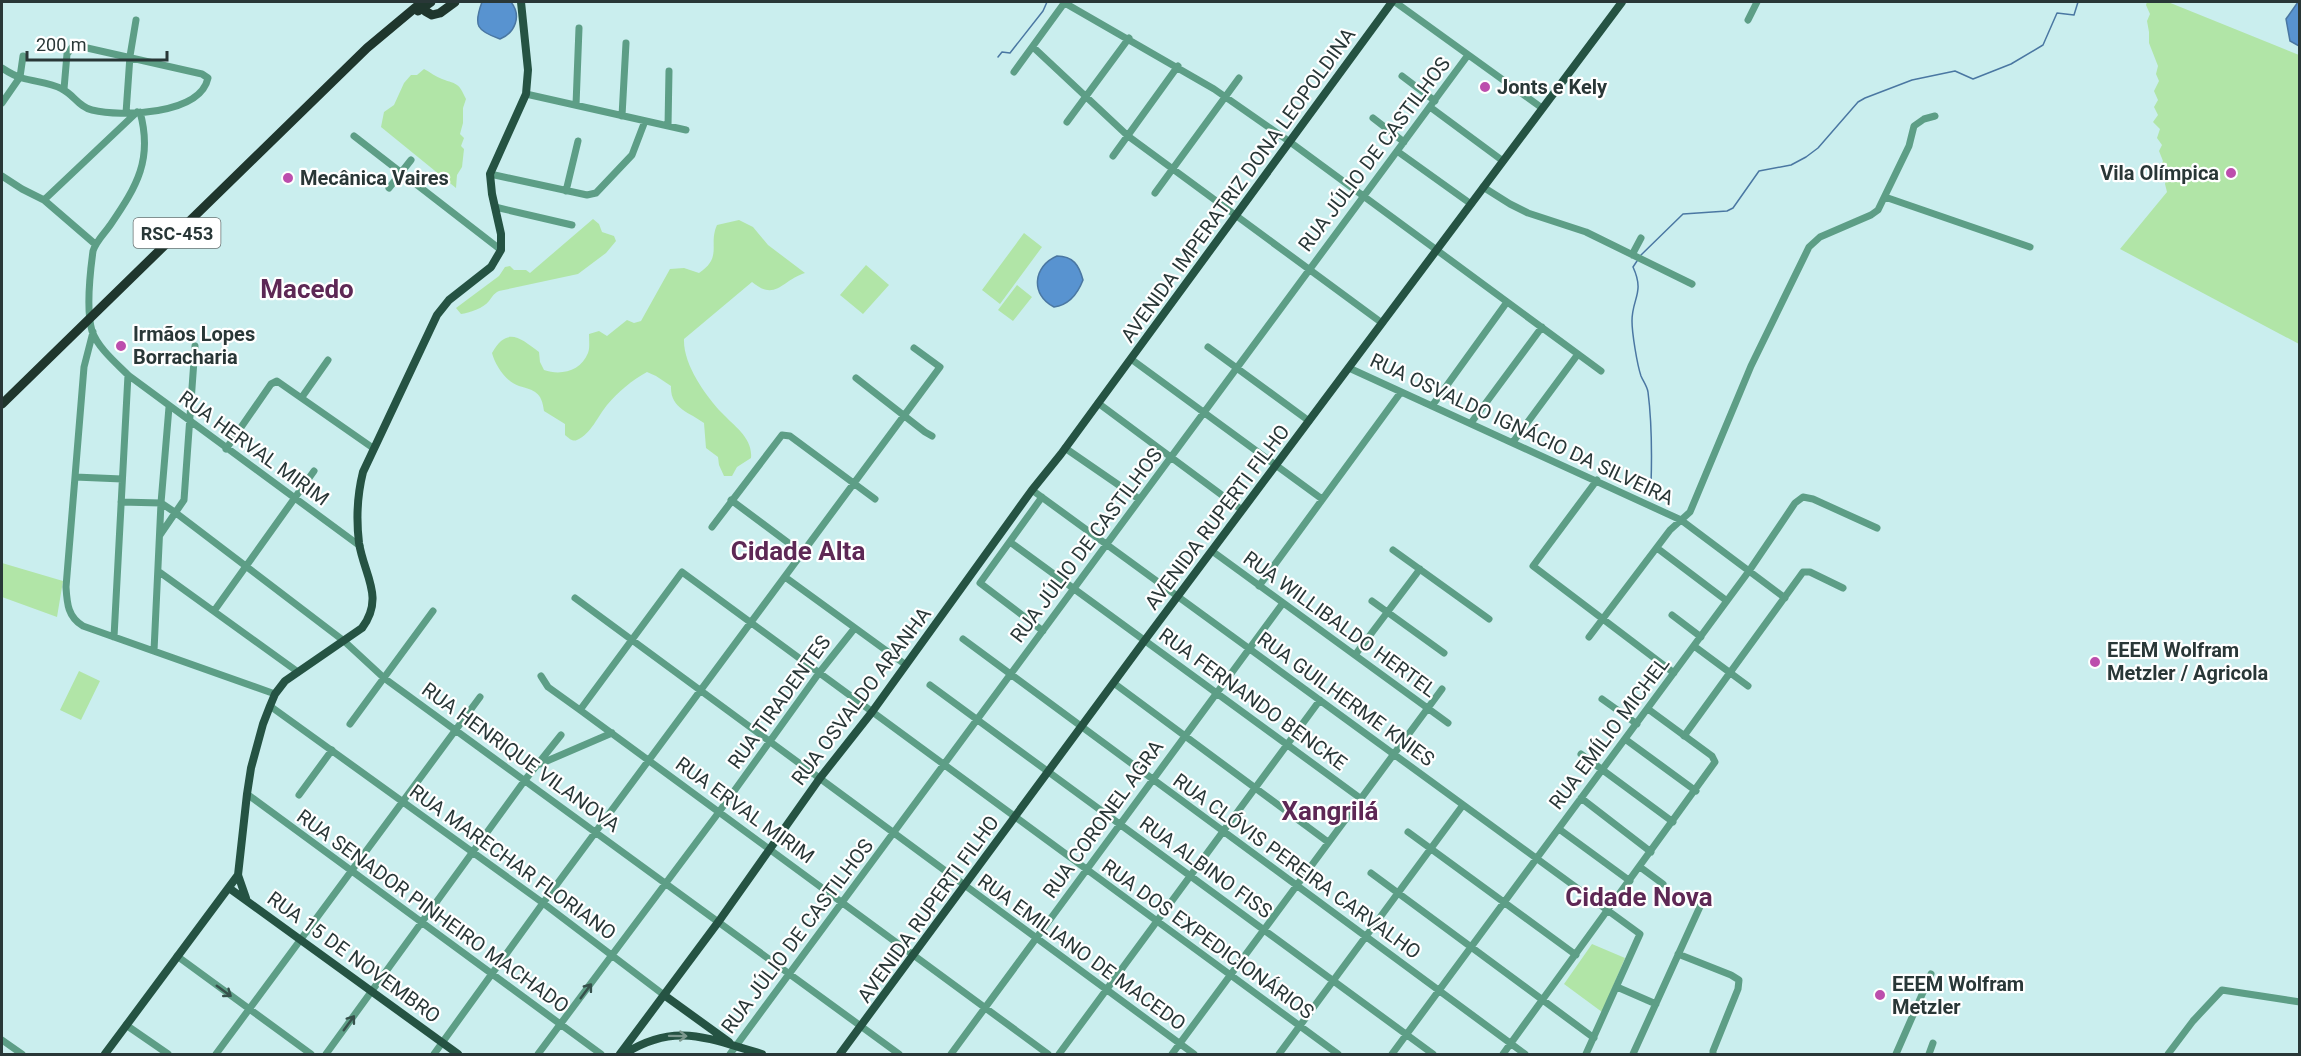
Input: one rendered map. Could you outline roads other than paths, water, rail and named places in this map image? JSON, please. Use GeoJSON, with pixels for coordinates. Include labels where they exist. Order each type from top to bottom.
{"type":"FeatureCollection","features":[{"type":"Feature","properties":{"kind":"highway"},"geometry":{"type":"LineString","coordinates":[[426,3],[427,14],[436,15],[455,2]]}},
{"type":"Feature","properties":{"kind":"highway","name":"RSC-453"},"geometry":{"type":"LineString","coordinates":[[2,404],[352,63],[426,3]]}},
{"type":"Feature","properties":{"kind":"main road"},"geometry":{"type":"LineString","coordinates":[[246,898],[238,875],[247,794],[251,768],[270,706],[275,694],[285,681],[362,628],[369,619],[373,606],[373,590],[360,546],[356,515],[358,491],[363,472],[437,315],[449,300],[491,267],[501,250],[501,234],[490,174],[526,94],[528,70],[521,2]]}},
{"type":"Feature","properties":{"kind":"main road","name":"AVENIDA IMPERATRIZ DONA LEOPOLDINA"},"geometry":{"type":"LineString","coordinates":[[1131,359],[1394,2]]}},
{"type":"Feature","properties":{"kind":"main road","name":"AVENIDA RUPERTI FILHO"},"geometry":{"type":"LineString","coordinates":[[840,1054],[1115,684],[1145,640],[1622,2]]}},
{"type":"Feature","properties":{"kind":"main road","name":"RUA OSVALDO ARANHA"},"geometry":{"type":"LineString","coordinates":[[622,1054],[634,1042],[664,995],[820,778],[872,712],[1032,490],[1131,359]]}},
{"type":"Feature","properties":{"kind":"main road"},"geometry":{"type":"LineString","coordinates":[[105,1054],[238,875]]}},
{"type":"Feature","properties":{"kind":"main road","name":"RUA 15 DE NOVEMBRO"},"geometry":{"type":"LineString","coordinates":[[229,888],[246,898],[458,1054]]}},
{"type":"Feature","properties":{"kind":"main road","name":"RUA MARECHAR FLORIANO"},"geometry":{"type":"LineString","coordinates":[[664,995],[733,1051]]}},
{"type":"Feature","properties":{"kind":"main road"},"geometry":{"type":"LineString","coordinates":[[634,1042],[679,1035],[701,1038],[733,1051],[762,1054]]}},
{"type":"Feature","properties":{"kind":"street"},"geometry":{"type":"LineString","coordinates":[[1014,72],[1064,2],[1178,66],[1225,97],[1290,142],[1601,371]]}},
{"type":"Feature","properties":{"kind":"street"},"geometry":{"type":"LineString","coordinates":[[1394,2],[1542,108]]}},
{"type":"Feature","properties":{"kind":"street"},"geometry":{"type":"LineString","coordinates":[[1748,20],[1757,2]]}},
{"type":"Feature","properties":{"kind":"street"},"geometry":{"type":"LineString","coordinates":[[126,113],[130,56],[136,20]]}},
{"type":"Feature","properties":{"kind":"street"},"geometry":{"type":"LineString","coordinates":[[576,105],[579,28]]}},
{"type":"Feature","properties":{"kind":"street"},"geometry":{"type":"LineString","coordinates":[[1067,122],[1129,38]]}},
{"type":"Feature","properties":{"kind":"street"},"geometry":{"type":"LineString","coordinates":[[622,116],[626,43]]}},
{"type":"Feature","properties":{"kind":"street"},"geometry":{"type":"LineString","coordinates":[[2,68],[20,78],[64,89],[81,105],[89,109],[126,113],[180,105],[199,93],[208,82],[208,78],[202,74],[130,56],[74,45],[67,54],[64,89]]}},
{"type":"Feature","properties":{"kind":"street"},"geometry":{"type":"LineString","coordinates":[[1033,47],[1128,136],[1382,323]]}},
{"type":"Feature","properties":{"kind":"street","name":"RUA JÚLIO DE CASTILHOS"},"geometry":{"type":"LineString","coordinates":[[733,1051],[1468,55]]}},
{"type":"Feature","properties":{"kind":"street"},"geometry":{"type":"LineString","coordinates":[[2,104],[20,78],[23,56]]}},
{"type":"Feature","properties":{"kind":"street"},"geometry":{"type":"LineString","coordinates":[[1113,156],[1178,66]]}},
{"type":"Feature","properties":{"kind":"street"},"geometry":{"type":"LineString","coordinates":[[668,126],[669,71]]}},
{"type":"Feature","properties":{"kind":"street"},"geometry":{"type":"LineString","coordinates":[[1402,76],[1432,104],[1503,160]]}},
{"type":"Feature","properties":{"kind":"street"},"geometry":{"type":"LineString","coordinates":[[1155,193],[1239,78]]}},
{"type":"Feature","properties":{"kind":"street"},"geometry":{"type":"LineString","coordinates":[[526,94],[686,130]]}},
{"type":"Feature","properties":{"kind":"street"},"geometry":{"type":"LineString","coordinates":[[44,200],[139,112]]}},
{"type":"Feature","properties":{"kind":"street"},"geometry":{"type":"LineString","coordinates":[[2,176],[44,200],[95,244],[116,218],[136,184],[147,143],[139,112]]}},
{"type":"Feature","properties":{"kind":"street"},"geometry":{"type":"LineString","coordinates":[[1589,638],[1670,530],[1690,512],[1750,366],[1809,247],[1820,237],[1878,210],[1909,146],[1914,126],[1935,116]]}},
{"type":"Feature","properties":{"kind":"street"},"geometry":{"type":"LineString","coordinates":[[1373,118],[1404,141]]}},
{"type":"Feature","properties":{"kind":"street"},"geometry":{"type":"LineString","coordinates":[[490,174],[587,195],[596,193],[632,155],[645,121]]}},
{"type":"Feature","properties":{"kind":"street"},"geometry":{"type":"LineString","coordinates":[[354,136],[501,250]]}},
{"type":"Feature","properties":{"kind":"street"},"geometry":{"type":"LineString","coordinates":[[566,191],[578,141]]}},
{"type":"Feature","properties":{"kind":"street"},"geometry":{"type":"LineString","coordinates":[[1397,151],[1471,204]]}},
{"type":"Feature","properties":{"kind":"street"},"geometry":{"type":"LineString","coordinates":[[390,188],[411,160]]}},
{"type":"Feature","properties":{"kind":"street"},"geometry":{"type":"LineString","coordinates":[[1483,187],[1528,213],[1586,232],[1692,284]]}},
{"type":"Feature","properties":{"kind":"street"},"geometry":{"type":"LineString","coordinates":[[1885,196],[2030,247]]}},
{"type":"Feature","properties":{"kind":"street"},"geometry":{"type":"LineString","coordinates":[[495,207],[572,225]]}},
{"type":"Feature","properties":{"kind":"street"},"geometry":{"type":"LineString","coordinates":[[1632,255],[1641,238]]}},
{"type":"Feature","properties":{"kind":"street","name":"RUA HERVAL MIRIM"},"geometry":{"type":"LineString","coordinates":[[95,244],[91,262],[90,318],[93,332],[111,358],[128,375],[169,407],[360,546]]}},
{"type":"Feature","properties":{"kind":"street"},"geometry":{"type":"LineString","coordinates":[[1432,406],[1507,302]]}},
{"type":"Feature","properties":{"kind":"street"},"geometry":{"type":"LineString","coordinates":[[1471,423],[1542,327]]}},
{"type":"Feature","properties":{"kind":"street"},"geometry":{"type":"LineString","coordinates":[[93,332],[84,367],[66,587],[71,615],[76,622],[114,637],[275,694]]}},
{"type":"Feature","properties":{"kind":"street"},"geometry":{"type":"LineString","coordinates":[[160,536],[184,500],[195,346]]}},
{"type":"Feature","properties":{"kind":"street"},"geometry":{"type":"LineString","coordinates":[[1208,347],[1309,421]]}},
{"type":"Feature","properties":{"kind":"street"},"geometry":{"type":"LineString","coordinates":[[434,1054],[940,367],[914,348]]}},
{"type":"Feature","properties":{"kind":"street"},"geometry":{"type":"LineString","coordinates":[[1513,442],[1578,354]]}},
{"type":"Feature","properties":{"kind":"street"},"geometry":{"type":"LineString","coordinates":[[1131,359],[1322,499]]}},
{"type":"Feature","properties":{"kind":"street"},"geometry":{"type":"LineString","coordinates":[[302,397],[328,360]]}},
{"type":"Feature","properties":{"kind":"street","name":"RUA OSVALDO IGNÁCIO DA SILVEIRA"},"geometry":{"type":"LineString","coordinates":[[1349,368],[1681,520],[1785,598]]}},
{"type":"Feature","properties":{"kind":"street"},"geometry":{"type":"LineString","coordinates":[[114,637],[128,375]]}},
{"type":"Feature","properties":{"kind":"street"},"geometry":{"type":"LineString","coordinates":[[856,378],[932,436]]}},
{"type":"Feature","properties":{"kind":"street"},"geometry":{"type":"LineString","coordinates":[[226,449],[272,384],[277,381],[373,448]]}},
{"type":"Feature","properties":{"kind":"street"},"geometry":{"type":"LineString","coordinates":[[1259,586],[1401,392]]}},
{"type":"Feature","properties":{"kind":"street"},"geometry":{"type":"LineString","coordinates":[[1098,403],[1242,510]]}},
{"type":"Feature","properties":{"kind":"street"},"geometry":{"type":"LineString","coordinates":[[154,651],[161,503],[169,407]]}},
{"type":"Feature","properties":{"kind":"street"},"geometry":{"type":"LineString","coordinates":[[712,527],[782,435],[790,436],[875,500]]}},
{"type":"Feature","properties":{"kind":"street"},"geometry":{"type":"LineString","coordinates":[[1065,448],[1139,499]]}},
{"type":"Feature","properties":{"kind":"street"},"geometry":{"type":"LineString","coordinates":[[214,610],[314,471]]}},
{"type":"Feature","properties":{"kind":"street"},"geometry":{"type":"LineString","coordinates":[[75,477],[122,479]]}},
{"type":"Feature","properties":{"kind":"street"},"geometry":{"type":"LineString","coordinates":[[1597,480],[1533,566],[1674,673]]}},
{"type":"Feature","properties":{"kind":"street","name":"RUA GUILHERME KNIES"},"geometry":{"type":"LineString","coordinates":[[1032,490],[1640,934],[1617,987]]}},
{"type":"Feature","properties":{"kind":"street"},"geometry":{"type":"LineString","coordinates":[[1042,497],[981,581],[981,585],[1042,631]]}},
{"type":"Feature","properties":{"kind":"street","name":"RUA EMÍLIO MICHEL"},"geometry":{"type":"LineString","coordinates":[[1392,1054],[1701,637],[1795,503],[1803,497],[1813,499],[1877,528]]}},
{"type":"Feature","properties":{"kind":"street"},"geometry":{"type":"LineString","coordinates":[[731,500],[802,554]]}},
{"type":"Feature","properties":{"kind":"street"},"geometry":{"type":"LineString","coordinates":[[121,502],[161,503]]}},
{"type":"Feature","properties":{"kind":"street","name":"RUA HENRIQUE VILANOVA"},"geometry":{"type":"LineString","coordinates":[[161,503],[344,641],[384,678],[899,1054]]}},
{"type":"Feature","properties":{"kind":"street","name":"RUA FERNANDO BENCKE"},"geometry":{"type":"LineString","coordinates":[[1010,542],[1360,798]]}},
{"type":"Feature","properties":{"kind":"street"},"geometry":{"type":"LineString","coordinates":[[1657,548],[1727,601]]}},
{"type":"Feature","properties":{"kind":"street"},"geometry":{"type":"LineString","coordinates":[[1393,550],[1489,619]]}},
{"type":"Feature","properties":{"kind":"street","name":"RUA WILLIBALDO HERTEL"},"geometry":{"type":"LineString","coordinates":[[1212,551],[1448,723]]}},
{"type":"Feature","properties":{"kind":"street"},"geometry":{"type":"LineString","coordinates":[[1355,655],[1420,569]]}},
{"type":"Feature","properties":{"kind":"street"},"geometry":{"type":"LineString","coordinates":[[158,571],[298,672]]}},
{"type":"Feature","properties":{"kind":"street","name":"RUA DOS EXPEDICIONÁRIOS"},"geometry":{"type":"LineString","coordinates":[[633,639],[682,572],[752,621],[819,673],[1338,1054]]}},
{"type":"Feature","properties":{"kind":"street"},"geometry":{"type":"LineString","coordinates":[[1684,736],[1803,572],[1810,572],[1844,588]]}},
{"type":"Feature","properties":{"kind":"street"},"geometry":{"type":"LineString","coordinates":[[784,577],[906,666]]}},
{"type":"Feature","properties":{"kind":"street","name":"RUA EMILIANO DE MACEDO"},"geometry":{"type":"LineString","coordinates":[[575,598],[1194,1054]]}},
{"type":"Feature","properties":{"kind":"street"},"geometry":{"type":"LineString","coordinates":[[1372,600],[1444,653]]}},
{"type":"Feature","properties":{"kind":"street","name":"RUA CORONEL AGRA"},"geometry":{"type":"LineString","coordinates":[[951,1054],[1283,603]]}},
{"type":"Feature","properties":{"kind":"street"},"geometry":{"type":"LineString","coordinates":[[350,724],[433,610]]}},
{"type":"Feature","properties":{"kind":"street"},"geometry":{"type":"LineString","coordinates":[[1672,615],[1701,637]]}},
{"type":"Feature","properties":{"kind":"street","name":"RUA TIRADENTES"},"geometry":{"type":"LineString","coordinates":[[538,1054],[719,813],[819,673],[854,629]]}},
{"type":"Feature","properties":{"kind":"street"},"geometry":{"type":"LineString","coordinates":[[580,710],[633,639]]}},
{"type":"Feature","properties":{"kind":"street","name":"RUA CLÓVIS PEREIRA CARVALHO"},"geometry":{"type":"LineString","coordinates":[[963,639],[1525,1054]]}},
{"type":"Feature","properties":{"kind":"street"},"geometry":{"type":"LineString","coordinates":[[1694,645],[1748,686]]}},
{"type":"Feature","properties":{"kind":"street","name":"RUA ERVAL MIRIM"},"geometry":{"type":"LineString","coordinates":[[541,676],[549,687],[1048,1054]]}},
{"type":"Feature","properties":{"kind":"street"},"geometry":{"type":"LineString","coordinates":[[1115,684],[1328,842]]}},
{"type":"Feature","properties":{"kind":"street","name":"RUA ALBINO FISS"},"geometry":{"type":"LineString","coordinates":[[930,685],[1433,1054]]}},
{"type":"Feature","properties":{"kind":"street"},"geometry":{"type":"LineString","coordinates":[[1172,1054],[1442,688]]}},
{"type":"Feature","properties":{"kind":"street"},"geometry":{"type":"LineString","coordinates":[[216,1054],[480,697]]}},
{"type":"Feature","properties":{"kind":"street"},"geometry":{"type":"LineString","coordinates":[[1602,699],[1636,724]]}},
{"type":"Feature","properties":{"kind":"street"},"geometry":{"type":"LineString","coordinates":[[1059,1054],[1320,700]]}},
{"type":"Feature","properties":{"kind":"street","name":"RUA MARECHAR FLORIANO"},"geometry":{"type":"LineString","coordinates":[[270,706],[543,903],[664,995]]}},
{"type":"Feature","properties":{"kind":"street"},"geometry":{"type":"LineString","coordinates":[[1503,1054],[1713,767],[1715,759],[1648,709]]}},
{"type":"Feature","properties":{"kind":"street"},"geometry":{"type":"LineString","coordinates":[[537,765],[612,733]]}},
{"type":"Feature","properties":{"kind":"street"},"geometry":{"type":"LineString","coordinates":[[326,1054],[525,780],[561,735]]}},
{"type":"Feature","properties":{"kind":"street"},"geometry":{"type":"LineString","coordinates":[[1625,739],[1696,791]]}},
{"type":"Feature","properties":{"kind":"street"},"geometry":{"type":"LineString","coordinates":[[299,795],[332,750]]}},
{"type":"Feature","properties":{"kind":"street"},"geometry":{"type":"LineString","coordinates":[[1581,754],[1674,822]]}},
{"type":"Feature","properties":{"kind":"street","name":"RUA SENADOR PINHEIRO MACHADO"},"geometry":{"type":"LineString","coordinates":[[247,794],[351,873],[601,1054]]}},
{"type":"Feature","properties":{"kind":"street"},"geometry":{"type":"LineString","coordinates":[[1581,798],[1652,852]]}},
{"type":"Feature","properties":{"kind":"street"},"geometry":{"type":"LineString","coordinates":[[1279,1054],[1463,805]]}},
{"type":"Feature","properties":{"kind":"street"},"geometry":{"type":"LineString","coordinates":[[1559,829],[1630,881]]}},
{"type":"Feature","properties":{"kind":"street"},"geometry":{"type":"LineString","coordinates":[[1408,832],[1576,955]]}},
{"type":"Feature","properties":{"kind":"street"},"geometry":{"type":"LineString","coordinates":[[1640,867],[1663,884]]}},
{"type":"Feature","properties":{"kind":"street"},"geometry":{"type":"LineString","coordinates":[[1371,873],[1594,1038]]}},
{"type":"Feature","properties":{"kind":"street"},"geometry":{"type":"LineString","coordinates":[[1633,1054],[1706,898]]}},
{"type":"Feature","properties":{"kind":"street"},"geometry":{"type":"LineString","coordinates":[[1678,954],[1739,980],[1713,1054]]}},
{"type":"Feature","properties":{"kind":"street"},"geometry":{"type":"LineString","coordinates":[[177,956],[311,1054]]}},
{"type":"Feature","properties":{"kind":"street"},"geometry":{"type":"LineString","coordinates":[[1896,1054],[1931,974]]}},
{"type":"Feature","properties":{"kind":"street"},"geometry":{"type":"LineString","coordinates":[[1586,1054],[1617,987],[1656,1004]]}},
{"type":"Feature","properties":{"kind":"street"},"geometry":{"type":"LineString","coordinates":[[2168,1054],[2193,1021],[2222,990],[2300,1002]]}},
{"type":"Feature","properties":{"kind":"street"},"geometry":{"type":"LineString","coordinates":[[126,1025],[168,1054]]}},
{"type":"Feature","properties":{"kind":"street"},"geometry":{"type":"LineString","coordinates":[[2,1042],[22,1054]]}},
{"type":"Feature","properties":{"kind":"street"},"geometry":{"type":"LineString","coordinates":[[1929,1054],[1933,1044]]}},
{"type":"Feature","properties":{"kind":"water"},"geometry":{"type":"Polygon","coordinates":[[[482,2],[511,2],[516,18],[510,33],[500,39],[482,30],[478,17],[482,2]]]}},
{"type":"Feature","properties":{"kind":"water"},"geometry":{"type":"Polygon","coordinates":[[[2300,2],[2299,46],[2290,41],[2286,19],[2300,2]]]}},
{"type":"Feature","properties":{"kind":"water"},"geometry":{"type":"Polygon","coordinates":[[[1057,256],[1063,256],[1074,262],[1083,280],[1072,298],[1054,307],[1041,295],[1038,281],[1043,266],[1057,256]]]}},
{"type":"Feature","properties":{"kind":"waterway"},"geometry":{"type":"LineString","coordinates":[[998,57],[1002,52],[1010,53],[1043,11],[1047,2]]}},
{"type":"Feature","properties":{"kind":"waterway"},"geometry":{"type":"LineString","coordinates":[[1641,255],[1683,214],[1727,211],[1733,208],[1759,171],[1791,165],[1806,157],[1818,148],[1858,102],[1912,80],[1955,71],[1973,79],[2011,64],[2043,45],[2057,13],[2074,15],[2078,2]]}},
{"type":"Feature","properties":{"kind":"waterway"},"geometry":{"type":"LineString","coordinates":[[1637,261],[1633,267],[1638,289],[1632,326],[1639,371],[1648,392],[1651,485]]}},
{"type":"Feature","properties":{"kind":"place","name":"Jonts e Kely"},"geometry":{"type":"Point","coordinates":[1485,87]}},
{"type":"Feature","properties":{"kind":"place","name":"Vila Olímpica"},"geometry":{"type":"Point","coordinates":[2231,173]}},
{"type":"Feature","properties":{"kind":"place","name":"Mecânica Vaires"},"geometry":{"type":"Point","coordinates":[288,178]}},
{"type":"Feature","properties":{"kind":"place","name":"Irmãos Lopes Borracharia"},"geometry":{"type":"Point","coordinates":[121,346]}},
{"type":"Feature","properties":{"kind":"place","name":"EEEM Wolfram Metzler / Agricola"},"geometry":{"type":"Point","coordinates":[2095,662]}},
{"type":"Feature","properties":{"kind":"place","name":"EEEM Wolfram Metzler"},"geometry":{"type":"Point","coordinates":[1880,995]}},
{"type":"Feature","properties":{"kind":"district","name":"Macedo"},"geometry":{"type":"Point","coordinates":[307,289]}},
{"type":"Feature","properties":{"kind":"district","name":"Cidade Alta"},"geometry":{"type":"Point","coordinates":[798,551]}},
{"type":"Feature","properties":{"kind":"district","name":"Xangrilá"},"geometry":{"type":"Point","coordinates":[1330,811]}},
{"type":"Feature","properties":{"kind":"district","name":"Cidade Nova"},"geometry":{"type":"Point","coordinates":[1639,897]}}]}
